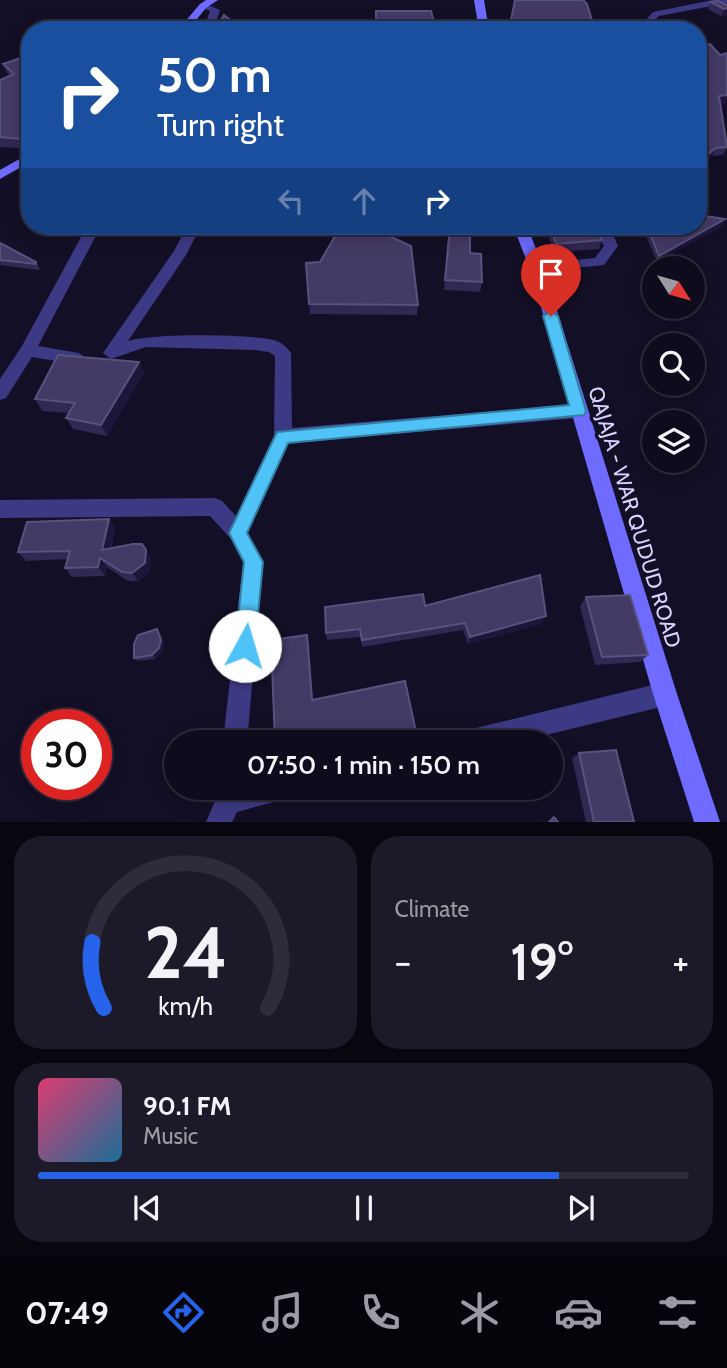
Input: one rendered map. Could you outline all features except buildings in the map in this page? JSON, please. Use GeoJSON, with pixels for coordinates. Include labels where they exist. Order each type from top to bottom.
{"type":"FeatureCollection","features":[{"type":"Feature","properties":{"kind":"street"},"geometry":{"type":"LineString","coordinates":[[479,0],[482,21]]}},
{"type":"Feature","properties":{"kind":"street"},"geometry":{"type":"LineString","coordinates":[[649,21],[656,14],[727,0]]}},
{"type":"Feature","properties":{"kind":"street"},"geometry":{"type":"LineString","coordinates":[[713,2],[727,8]]}},
{"type":"Feature","properties":{"kind":"street"},"geometry":{"type":"LineString","coordinates":[[191,21],[208,3],[215,10],[211,21]]}},
{"type":"Feature","properties":{"kind":"street"},"geometry":{"type":"LineString","coordinates":[[0,175],[21,163]]}},
{"type":"Feature","properties":{"kind":"street"},"geometry":{"type":"LineString","coordinates":[[0,393],[27,350],[89,235]]}},
{"type":"Feature","properties":{"kind":"street"},"geometry":{"type":"LineString","coordinates":[[115,351],[190,235]]}},
{"type":"Feature","properties":{"kind":"street","name":"QAJAJA - WAR QUDUD ROAD"},"geometry":{"type":"LineString","coordinates":[[524,235],[537,269],[578,411],[707,822]]}},
{"type":"Feature","properties":{"kind":"street"},"geometry":{"type":"LineString","coordinates":[[537,269],[598,262],[611,246],[605,235]]}},
{"type":"Feature","properties":{"kind":"street"},"geometry":{"type":"LineString","coordinates":[[27,350],[96,362],[115,351],[146,341],[273,346],[283,353],[283,436],[238,533]]}},
{"type":"Feature","properties":{"kind":"street"},"geometry":{"type":"LineString","coordinates":[[283,436],[578,411]]}},
{"type":"Feature","properties":{"kind":"street"},"geometry":{"type":"LineString","coordinates":[[0,509],[215,507],[238,533],[253,562],[236,730]]}},
{"type":"Feature","properties":{"kind":"street"},"geometry":{"type":"LineString","coordinates":[[517,730],[665,694]]}},
{"type":"Feature","properties":{"kind":"route"},"geometry":{"type":"LineString","coordinates":[[245,646],[253,562],[238,533],[283,436],[578,411],[551,316]]}}]}
